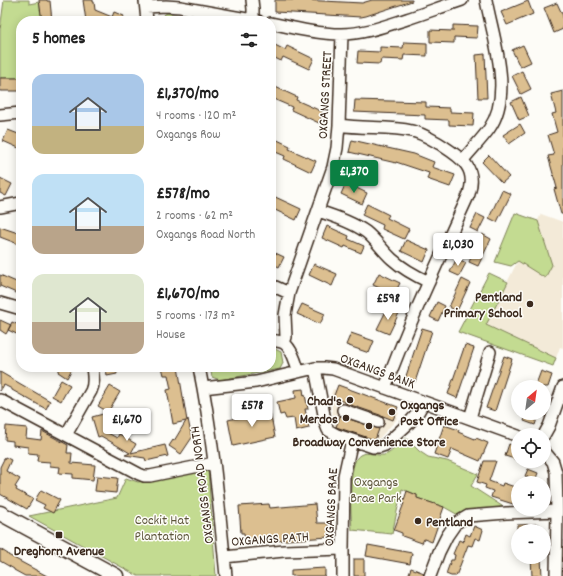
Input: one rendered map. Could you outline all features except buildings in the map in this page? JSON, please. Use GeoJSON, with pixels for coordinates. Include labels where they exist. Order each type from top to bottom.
{"type":"FeatureCollection","features":[{"type":"Feature","properties":{"kind":"main road"},"geometry":{"type":"LineString","coordinates":[[0,513],[116,576]]}},
{"type":"Feature","properties":{"kind":"street"},"geometry":{"type":"LineString","coordinates":[[252,0],[254,16]]}},
{"type":"Feature","properties":{"kind":"street"},"geometry":{"type":"LineString","coordinates":[[276,24],[314,31],[342,34],[364,32],[382,28],[462,0]]}},
{"type":"Feature","properties":{"kind":"street"},"geometry":{"type":"LineString","coordinates":[[462,160],[489,129],[497,111],[500,97],[501,86],[496,48],[486,0]]}},
{"type":"Feature","properties":{"kind":"street"},"geometry":{"type":"LineString","coordinates":[[146,16],[145,3],[180,7],[228,16]]}},
{"type":"Feature","properties":{"kind":"street","name":"OXGANGS STREET"},"geometry":{"type":"LineString","coordinates":[[284,343],[286,337],[286,315],[289,293],[333,167],[337,148],[342,34]]}},
{"type":"Feature","properties":{"kind":"street"},"geometry":{"type":"LineString","coordinates":[[0,115],[16,113]]}},
{"type":"Feature","properties":{"kind":"street"},"geometry":{"type":"LineString","coordinates":[[339,125],[414,131],[424,135],[450,151],[462,160],[471,172],[472,186],[470,194],[406,334],[386,388]]}},
{"type":"Feature","properties":{"kind":"street"},"geometry":{"type":"LineString","coordinates":[[0,207],[16,204]]}},
{"type":"Feature","properties":{"kind":"street"},"geometry":{"type":"LineString","coordinates":[[318,211],[357,226],[401,266],[419,278],[429,282]]}},
{"type":"Feature","properties":{"kind":"street"},"geometry":{"type":"LineString","coordinates":[[276,287],[289,293]]}},
{"type":"Feature","properties":{"kind":"street"},"geometry":{"type":"LineString","coordinates":[[0,303],[16,308]]}},
{"type":"Feature","properties":{"kind":"street"},"geometry":{"type":"LineString","coordinates":[[276,341],[284,343],[290,350],[298,372]]}},
{"type":"Feature","properties":{"kind":"street"},"geometry":{"type":"LineString","coordinates":[[470,418],[490,352]]}},
{"type":"Feature","properties":{"kind":"street"},"geometry":{"type":"LineString","coordinates":[[315,368],[328,430],[332,434],[373,448],[385,445],[409,423],[417,414],[424,402]]}},
{"type":"Feature","properties":{"kind":"street","name":"OXGANGS BANK"},"geometry":{"type":"LineString","coordinates":[[203,388],[256,382],[315,368],[333,369],[511,433]]}},
{"type":"Feature","properties":{"kind":"street"},"geometry":{"type":"LineString","coordinates":[[66,435],[91,391],[94,380],[93,372]]}},
{"type":"Feature","properties":{"kind":"street","name":"OXGANGS ROAD NORTH"},"geometry":{"type":"LineString","coordinates":[[200,372],[218,493],[226,576]]}},
{"type":"Feature","properties":{"kind":"street"},"geometry":{"type":"LineString","coordinates":[[548,428],[563,387]]}},
{"type":"Feature","properties":{"kind":"street"},"geometry":{"type":"LineString","coordinates":[[0,400],[144,476],[214,463]]}},
{"type":"Feature","properties":{"kind":"street"},"geometry":{"type":"LineString","coordinates":[[343,410],[378,422]]}},
{"type":"Feature","properties":{"kind":"street","name":"OXGANGS BRAE"},"geometry":{"type":"LineString","coordinates":[[343,576],[344,476],[352,440]]}},
{"type":"Feature","properties":{"kind":"street"},"geometry":{"type":"LineString","coordinates":[[551,461],[556,472],[558,511],[556,576]]}},
{"type":"Feature","properties":{"kind":"street"},"geometry":{"type":"LineString","coordinates":[[430,576],[447,536],[456,523],[468,516],[558,511]]}},
{"type":"Feature","properties":{"kind":"street","name":"OXGANGS PATH"},"geometry":{"type":"LineString","coordinates":[[224,557],[284,551],[343,549]]}},
{"type":"Feature","properties":{"kind":"shaded area","name":"Pentland Primary School"},"geometry":{"type":"Polygon","coordinates":[[[541,214],[563,222],[563,348],[560,347],[556,358],[486,325],[541,214]]]}},
{"type":"Feature","properties":{"kind":"shaded area"},"geometry":{"type":"Polygon","coordinates":[[[333,389],[399,413],[396,420],[375,443],[335,429],[330,397],[333,389]]]}},
{"type":"Feature","properties":{"kind":"green space"},"geometry":{"type":"Polygon","coordinates":[[[4,0],[29,0],[29,4],[39,2],[41,16],[16,16],[16,78],[0,78],[0,30],[4,0]]]}},
{"type":"Feature","properties":{"kind":"green space"},"geometry":{"type":"Polygon","coordinates":[[[167,13],[180,16],[162,16],[167,13]]]}},
{"type":"Feature","properties":{"kind":"green space"},"geometry":{"type":"Polygon","coordinates":[[[515,213],[538,221],[552,265],[545,278],[518,261],[511,266],[495,262],[515,213]]]}},
{"type":"Feature","properties":{"kind":"green space"},"geometry":{"type":"Polygon","coordinates":[[[489,273],[508,282],[486,325],[556,358],[553,366],[458,332],[489,273]]]}},
{"type":"Feature","properties":{"kind":"green space"},"geometry":{"type":"Polygon","coordinates":[[[276,350],[281,352],[283,363],[280,369],[276,370],[276,350]]]}},
{"type":"Feature","properties":{"kind":"green space"},"geometry":{"type":"Polygon","coordinates":[[[211,372],[264,372],[220,380],[212,377],[211,372]]]}},
{"type":"Feature","properties":{"kind":"green space","name":"Oxgangs Brae Park"},"geometry":{"type":"Polygon","coordinates":[[[406,438],[419,451],[428,457],[447,461],[478,474],[471,486],[505,508],[467,510],[460,516],[444,507],[417,498],[417,495],[402,489],[392,534],[352,530],[351,478],[356,460],[360,455],[366,453],[380,455],[387,454],[406,438]]]}},
{"type":"Feature","properties":{"kind":"green space","name":"Cockit Hat Plantation"},"geometry":{"type":"Polygon","coordinates":[[[208,470],[216,576],[138,576],[29,516],[117,498],[126,478],[138,482],[208,470]]]}},
{"type":"Feature","properties":{"kind":"place","name":"Pentland Primary School"},"geometry":{"type":"Point","coordinates":[530,304]}},
{"type":"Feature","properties":{"kind":"place","name":"Chad's"},"geometry":{"type":"Point","coordinates":[350,400]}},
{"type":"Feature","properties":{"kind":"place","name":"Oxgangs Post Office"},"geometry":{"type":"Point","coordinates":[392,412]}},
{"type":"Feature","properties":{"kind":"place","name":"Merdos"},"geometry":{"type":"Point","coordinates":[346,418]}},
{"type":"Feature","properties":{"kind":"place","name":"Broadway Convenience Store"},"geometry":{"type":"Point","coordinates":[369,426]}},
{"type":"Feature","properties":{"kind":"place","name":"Pentland"},"geometry":{"type":"Point","coordinates":[418,521]}},
{"type":"Feature","properties":{"kind":"place","name":"Dreghorn Avenue"},"geometry":{"type":"Point","coordinates":[59,535]}}]}
